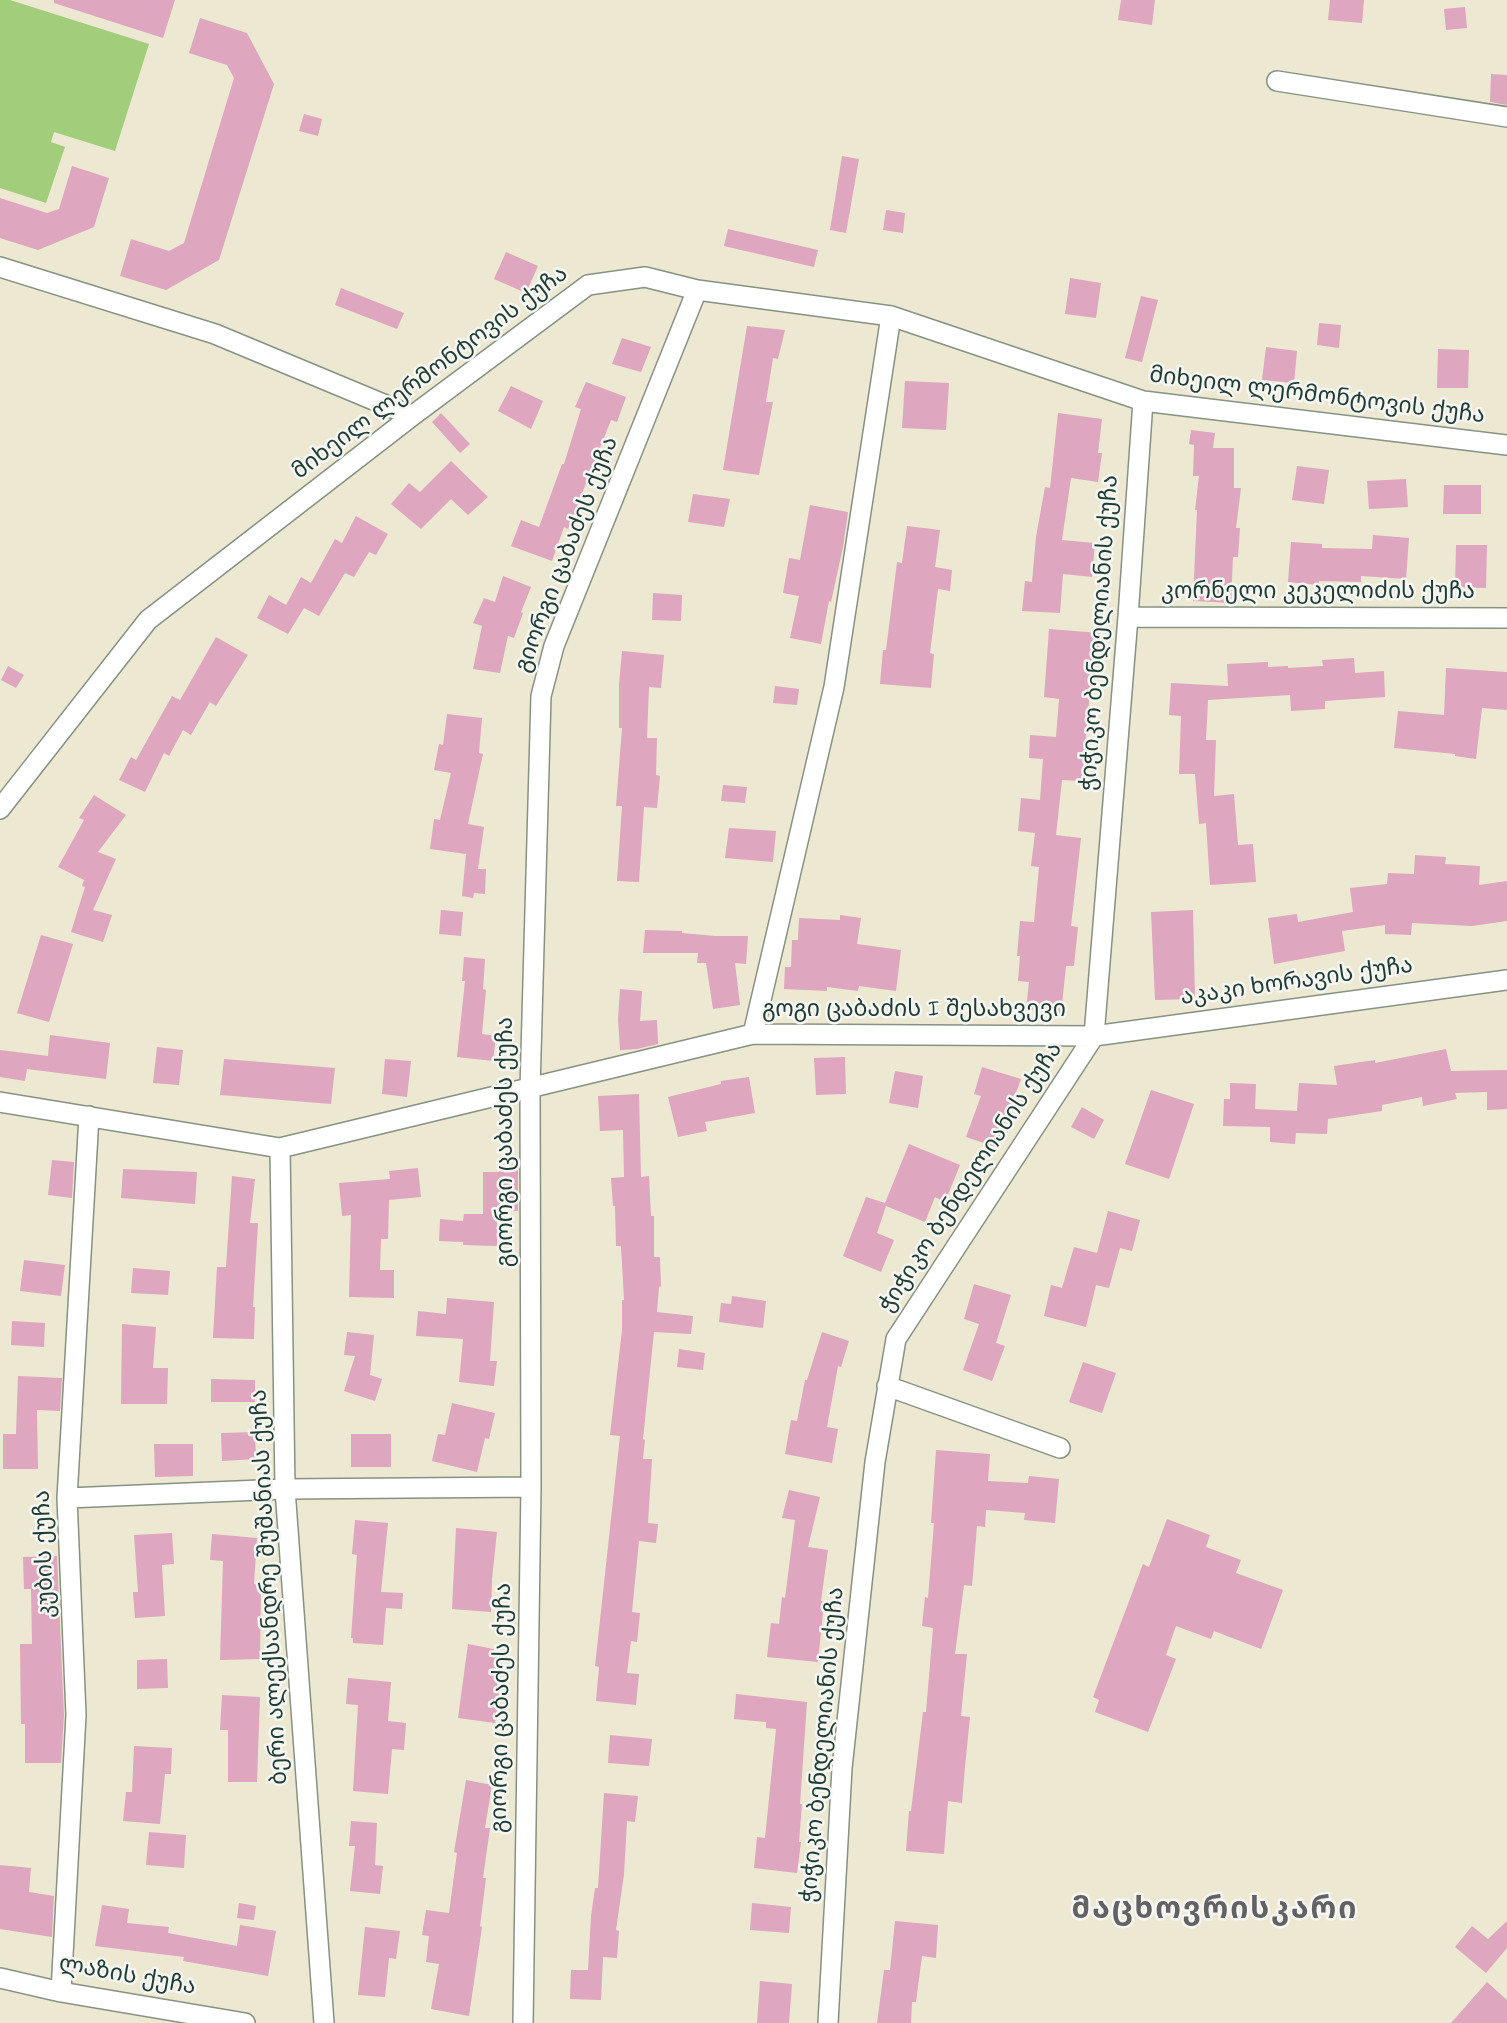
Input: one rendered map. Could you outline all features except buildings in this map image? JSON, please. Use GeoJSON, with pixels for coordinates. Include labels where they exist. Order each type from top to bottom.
{"type":"FeatureCollection","features":[{"type":"Feature","properties":{"kind":"street"},"geometry":{"type":"LineString","coordinates":[[1277,81],[1507,117]]}},
{"type":"Feature","properties":{"kind":"street"},"geometry":{"type":"LineString","coordinates":[[0,267],[215,334],[412,416]]}},
{"type":"Feature","properties":{"kind":"street","name":"მიხეილ ლერმონტოვის ქუჩა"},"geometry":{"type":"LineString","coordinates":[[0,808],[148,620],[412,416],[588,285],[645,277],[697,290],[891,316],[1143,401],[1507,445]]}},
{"type":"Feature","properties":{"kind":"street","name":"გიორგი ცაბაძეს ქუჩა"},"geometry":{"type":"LineString","coordinates":[[523,2023],[531,1487],[530,1089],[541,696],[554,646],[697,290]]}},
{"type":"Feature","properties":{"kind":"street"},"geometry":{"type":"LineString","coordinates":[[753,1034],[834,687],[891,316]]}},
{"type":"Feature","properties":{"kind":"street","name":"ჭიჭიკო ბენდელიანის ქუჩა"},"geometry":{"type":"LineString","coordinates":[[828,2023],[842,1768],[875,1462],[896,1339],[1094,1036],[1143,401]]}},
{"type":"Feature","properties":{"kind":"street","name":"კორნელი კეკელიძის ქუჩა"},"geometry":{"type":"LineString","coordinates":[[1128,617],[1507,618]]}},
{"type":"Feature","properties":{"kind":"street","name":"აკაკი ხორავის ქუჩა"},"geometry":{"type":"LineString","coordinates":[[1094,1036],[1507,979]]}},
{"type":"Feature","properties":{"kind":"street","name":"გოგი ცაბაძის I შესახვევი"},"geometry":{"type":"LineString","coordinates":[[279,1148],[753,1034],[1094,1036]]}},
{"type":"Feature","properties":{"kind":"street"},"geometry":{"type":"LineString","coordinates":[[0,1102],[279,1148]]}},
{"type":"Feature","properties":{"kind":"street","name":"კუბის ქუჩა"},"geometry":{"type":"LineString","coordinates":[[61,1992],[76,1715],[67,1498],[89,1116]]}},
{"type":"Feature","properties":{"kind":"street","name":"ბერი ალექსანდრე შუშანიას ქუჩა"},"geometry":{"type":"LineString","coordinates":[[279,1148],[285,1489],[324,2023]]}},
{"type":"Feature","properties":{"kind":"street"},"geometry":{"type":"LineString","coordinates":[[887,1386],[1060,1448]]}},
{"type":"Feature","properties":{"kind":"street"},"geometry":{"type":"LineString","coordinates":[[67,1498],[285,1489],[531,1487]]}},
{"type":"Feature","properties":{"kind":"street","name":"ლაზის ქუჩა"},"geometry":{"type":"LineString","coordinates":[[0,1978],[61,1992],[245,2023]]}},
{"type":"Feature","properties":{"kind":"green space"},"geometry":{"type":"Polygon","coordinates":[[[0,0],[10,0],[149,44],[115,151],[54,132],[51,142],[65,147],[46,203],[0,188],[0,0]]]}},
{"type":"Feature","properties":{"kind":"district","name":"მაცხოვრისკარი"},"geometry":{"type":"Point","coordinates":[1215,1912]}}]}
